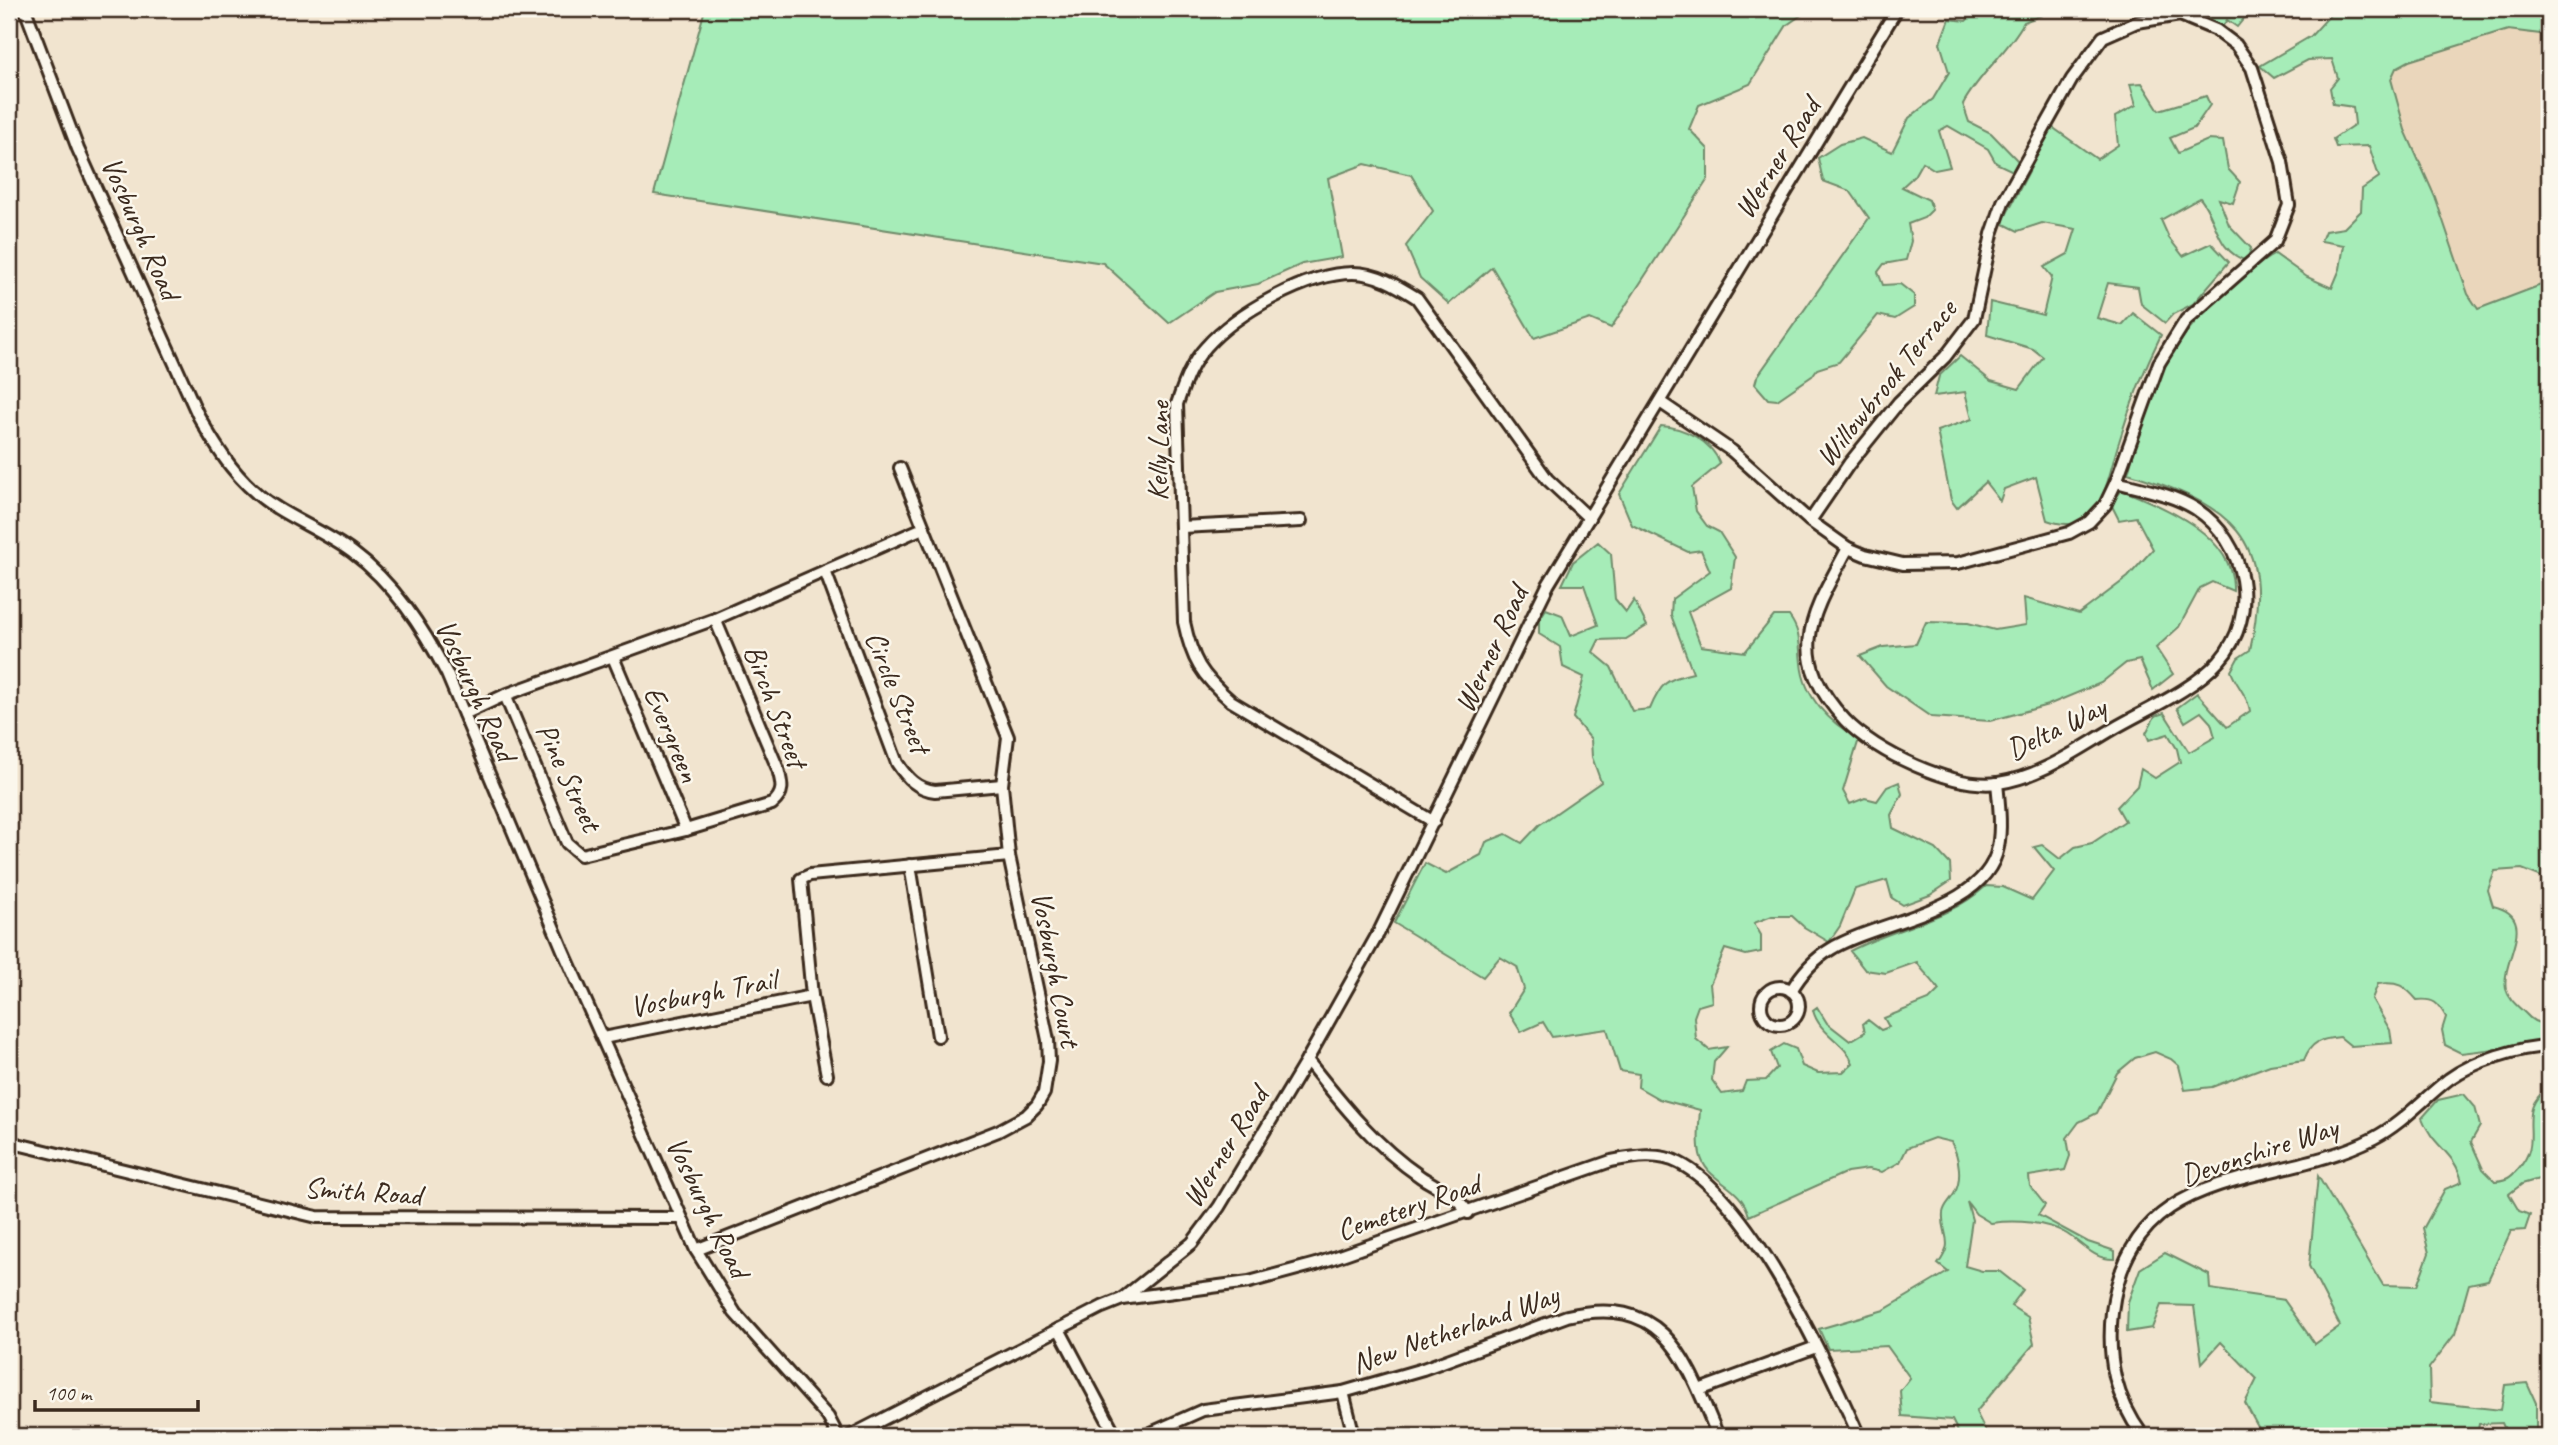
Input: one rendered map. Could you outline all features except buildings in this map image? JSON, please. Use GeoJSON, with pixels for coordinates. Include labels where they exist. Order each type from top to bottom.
{"type":"FeatureCollection","features":[{"type":"Feature","properties":{"kind":"street","name":"Vosburgh Road"},"geometry":{"type":"LineString","coordinates":[[25,9],[78,149],[198,415],[219,453],[238,476],[274,507],[351,552],[379,575],[426,634],[464,714],[696,1250],[735,1313],[828,1418],[838,1436]]}},
{"type":"Feature","properties":{"kind":"street","name":"Werner Road"},"geometry":{"type":"LineString","coordinates":[[1122,1299],[1192,1243],[1219,1207],[1307,1060],[1379,932],[1548,585],[1897,9]]}},
{"type":"Feature","properties":{"kind":"street","name":"Willowbrook Terrace"},"geometry":{"type":"LineString","coordinates":[[1660,402],[1732,451],[1810,521],[1848,548],[1903,564],[1958,563],[2069,533],[2089,522],[2105,505],[2116,482],[2158,363],[2186,320],[2275,241],[2289,205],[2282,162],[2252,68],[2236,45],[2216,30],[2180,12],[2137,22],[2103,37],[2054,109],[2003,202],[1992,234],[1975,319],[1945,357],[1899,402],[1849,464],[1810,521]]}},
{"type":"Feature","properties":{"kind":"street","name":"Kelly Lane"},"geometry":{"type":"LineString","coordinates":[[1434,822],[1231,701],[1208,682],[1191,656],[1184,622],[1177,404],[1186,376],[1206,347],[1239,319],[1282,293],[1321,278],[1353,273],[1389,280],[1417,298],[1547,479],[1589,518]]}},
{"type":"Feature","properties":{"kind":"street","name":"Vosburgh Court"},"geometry":{"type":"LineString","coordinates":[[696,1250],[998,1130],[1026,1116],[1037,1105],[1048,1080],[1048,1040],[1009,856],[1002,785],[1008,737],[900,468]]}},
{"type":"Feature","properties":{"kind":"street","name":"Delta Way"},"geometry":{"type":"LineString","coordinates":[[1848,548],[1814,612],[1810,629],[1810,655],[1816,680],[1830,704],[1850,725],[1889,752],[1931,772],[1965,781],[1997,783],[2039,770],[2071,754],[2202,677],[2231,647],[2243,603],[2244,578],[2233,549],[2216,525],[2194,508],[2170,497],[2116,482]]}},
{"type":"Feature","properties":{"kind":"street"},"geometry":{"type":"LineString","coordinates":[[1182,527],[1301,521]]}},
{"type":"Feature","properties":{"kind":"street"},"geometry":{"type":"LineString","coordinates":[[464,714],[505,695],[715,618],[923,528]]}},
{"type":"Feature","properties":{"kind":"street","name":"Circle Street"},"geometry":{"type":"LineString","coordinates":[[825,571],[897,763],[905,775],[925,790],[1002,785]]}},
{"type":"Feature","properties":{"kind":"street","name":"Birch Street"},"geometry":{"type":"LineString","coordinates":[[687,830],[772,804],[780,797],[783,788],[775,759],[715,618]]}},
{"type":"Feature","properties":{"kind":"street","name":"Evergreen"},"geometry":{"type":"LineString","coordinates":[[613,657],[687,830]]}},
{"type":"Feature","properties":{"kind":"street","name":"Pine Street"},"geometry":{"type":"LineString","coordinates":[[505,695],[572,851],[581,855],[594,854],[687,830]]}},
{"type":"Feature","properties":{"kind":"street"},"geometry":{"type":"LineString","coordinates":[[1791,991],[1808,968],[1834,947],[1950,901],[1987,873],[1998,849],[2000,819],[1997,783]]}},
{"type":"Feature","properties":{"kind":"street","name":"Vosburgh Trail"},"geometry":{"type":"LineString","coordinates":[[827,1075],[812,996],[801,879],[1009,856]]}},
{"type":"Feature","properties":{"kind":"street"},"geometry":{"type":"LineString","coordinates":[[910,865],[937,1036]]}},
{"type":"Feature","properties":{"kind":"street","name":"Vosburgh Trail"},"geometry":{"type":"LineString","coordinates":[[603,1038],[812,996]]}},
{"type":"Feature","properties":{"kind":"street","name":"Devonshire Way"},"geometry":{"type":"LineString","coordinates":[[2143,1436],[2117,1392],[2109,1337],[2114,1302],[2124,1266],[2138,1240],[2164,1212],[2192,1193],[2242,1176],[2314,1161],[2375,1138],[2451,1077],[2509,1054],[2549,1046]]}},
{"type":"Feature","properties":{"kind":"street"},"geometry":{"type":"LineString","coordinates":[[1307,1060],[1364,1129],[1419,1176],[1458,1201],[1468,1213]]}},
{"type":"Feature","properties":{"kind":"street","name":"Smith Road"},"geometry":{"type":"LineString","coordinates":[[9,1142],[317,1217],[681,1218]]}},
{"type":"Feature","properties":{"kind":"street","name":"Cemetery Road"},"geometry":{"type":"LineString","coordinates":[[850,1436],[1122,1299],[1249,1282],[1360,1251],[1611,1161],[1645,1155],[1677,1161],[1700,1175],[1754,1237],[1816,1347],[1859,1436]]}},
{"type":"Feature","properties":{"kind":"street","name":"New Netherland Way"},"geometry":{"type":"LineString","coordinates":[[1144,1436],[1203,1410],[1343,1392],[1423,1369],[1567,1316],[1590,1310],[1614,1310],[1644,1320],[1661,1331],[1677,1347],[1718,1436]]}},
{"type":"Feature","properties":{"kind":"street"},"geometry":{"type":"LineString","coordinates":[[1059,1329],[1116,1436]]}},
{"type":"Feature","properties":{"kind":"street"},"geometry":{"type":"LineString","coordinates":[[1699,1390],[1816,1347]]}},
{"type":"Feature","properties":{"kind":"street"},"geometry":{"type":"LineString","coordinates":[[1343,1392],[1354,1436]]}},
{"type":"Feature","properties":{"kind":"street"},"geometry":{"type":"LineString","coordinates":[[2548,1436],[2549,1409]]}},
{"type":"Feature","properties":{"kind":"shaded area"},"geometry":{"type":"Polygon","coordinates":[[[2549,9],[2549,293],[2451,323],[2369,69],[2549,9]]]}},
{"type":"Feature","properties":{"kind":"green space"},"geometry":{"type":"Polygon","coordinates":[[[705,9],[1810,9],[1787,25],[1750,84],[1699,105],[1689,129],[1708,149],[1708,179],[1611,328],[1590,319],[1534,338],[1492,267],[1449,304],[1420,278],[1406,246],[1433,211],[1411,175],[1365,164],[1328,178],[1342,257],[1302,264],[1258,284],[1215,292],[1169,323],[1103,263],[654,194],[705,9]]]}},
{"type":"Feature","properties":{"kind":"green space"},"geometry":{"type":"Polygon","coordinates":[[[1978,9],[2041,9],[2042,15],[2024,22],[1963,104],[1969,122],[1991,133],[2018,161],[2013,171],[1996,163],[1988,149],[1948,126],[1939,131],[1950,167],[1935,170],[1922,162],[1914,176],[1902,187],[1929,200],[1932,210],[1924,218],[1908,224],[1911,241],[1906,260],[1884,264],[1878,272],[1883,285],[1900,284],[1914,295],[1914,307],[1895,319],[1878,315],[1839,362],[1817,369],[1812,376],[1777,400],[1768,399],[1755,384],[1757,377],[1869,218],[1850,191],[1823,181],[1818,158],[1840,144],[1862,138],[1892,152],[1909,118],[1933,99],[1949,72],[1940,43],[1949,19],[1966,21],[1978,9]]]}},
{"type":"Feature","properties":{"kind":"green space"},"geometry":{"type":"Polygon","coordinates":[[[2193,9],[2241,9],[2245,17],[2237,27],[2227,20],[2222,27],[2193,9]]]}},
{"type":"Feature","properties":{"kind":"green space"},"geometry":{"type":"Polygon","coordinates":[[[2328,9],[2549,9],[2549,35],[2508,30],[2409,61],[2396,68],[2391,79],[2405,130],[2435,197],[2468,294],[2478,309],[2549,282],[2549,880],[2522,869],[2495,871],[2488,890],[2493,906],[2507,912],[2517,929],[2508,965],[2507,993],[2531,1019],[2539,1023],[2549,1023],[2549,1038],[2538,1044],[2461,1053],[2445,1045],[2442,1030],[2446,1017],[2438,1005],[2428,1000],[2417,1000],[2400,986],[2385,983],[2378,984],[2372,999],[2390,1030],[2392,1043],[2351,1046],[2340,1037],[2327,1039],[2313,1045],[2304,1060],[2270,1065],[2212,1087],[2185,1090],[2179,1066],[2171,1059],[2155,1052],[2135,1058],[2117,1073],[2097,1113],[2079,1122],[2067,1138],[2070,1156],[2065,1170],[2029,1176],[2030,1186],[2045,1205],[2038,1215],[2088,1242],[2115,1251],[2115,1259],[2095,1254],[2067,1234],[2050,1226],[2020,1222],[1991,1223],[1976,1214],[1967,1202],[1972,1220],[1965,1266],[1982,1271],[1999,1271],[2023,1290],[2011,1306],[2028,1317],[2034,1344],[1976,1412],[1988,1436],[1960,1436],[1952,1420],[1902,1416],[1900,1391],[1910,1378],[1887,1346],[1828,1349],[1819,1329],[1884,1310],[1948,1272],[1938,1264],[1947,1244],[1944,1210],[1957,1188],[1959,1175],[1958,1161],[1951,1142],[1934,1138],[1907,1148],[1900,1162],[1882,1172],[1868,1169],[1847,1172],[1749,1216],[1739,1196],[1716,1178],[1704,1164],[1698,1132],[1700,1110],[1659,1099],[1638,1087],[1639,1074],[1620,1071],[1607,1029],[1552,1037],[1543,1022],[1521,1032],[1509,1013],[1524,989],[1517,967],[1500,957],[1483,977],[1394,923],[1425,863],[1446,874],[1481,855],[1486,842],[1506,834],[1522,843],[1539,825],[1601,782],[1592,757],[1591,739],[1573,718],[1584,677],[1563,667],[1560,647],[1539,634],[1539,620],[1546,609],[1562,615],[1571,636],[1598,625],[1584,585],[1562,585],[1573,562],[1598,542],[1611,554],[1615,599],[1626,612],[1634,600],[1647,626],[1626,639],[1599,640],[1593,652],[1611,667],[1632,711],[1650,709],[1661,688],[1670,680],[1693,673],[1671,615],[1672,599],[1710,571],[1701,550],[1688,552],[1632,525],[1619,494],[1661,426],[1687,432],[1704,442],[1720,464],[1692,487],[1696,511],[1707,526],[1719,532],[1735,557],[1731,588],[1688,612],[1701,646],[1745,652],[1774,616],[1789,616],[1798,633],[1803,676],[1813,698],[1829,717],[1859,739],[1843,791],[1850,804],[1865,798],[1877,801],[1887,787],[1899,782],[1902,794],[1891,815],[1893,828],[1936,849],[1950,864],[1951,881],[1930,895],[1903,905],[1892,898],[1887,880],[1855,889],[1840,926],[1829,942],[1804,927],[1792,916],[1772,916],[1754,923],[1761,935],[1761,952],[1746,955],[1725,949],[1710,984],[1712,1002],[1698,1006],[1694,1017],[1696,1039],[1709,1050],[1727,1047],[1714,1062],[1712,1080],[1722,1094],[1742,1091],[1746,1081],[1766,1080],[1777,1068],[1771,1052],[1784,1044],[1796,1049],[1802,1066],[1818,1073],[1843,1072],[1853,1063],[1844,1049],[1820,1025],[1813,1010],[1817,1007],[1827,1023],[1850,1041],[1865,1032],[1863,1024],[1868,1020],[1881,1030],[1889,1027],[1884,1018],[1929,1000],[1939,990],[1917,962],[1886,973],[1865,970],[1850,951],[1954,908],[1986,886],[2003,887],[2032,900],[2054,871],[2034,847],[2042,845],[2060,859],[2075,847],[2092,843],[2125,821],[2117,807],[2137,786],[2141,769],[2155,778],[2180,762],[2177,749],[2168,734],[2149,740],[2146,733],[2155,716],[2164,713],[2189,752],[2215,737],[2211,723],[2201,712],[2185,722],[2177,708],[2197,693],[2227,727],[2250,711],[2231,671],[2238,658],[2250,650],[2256,611],[2256,579],[2250,552],[2237,531],[2218,513],[2194,498],[2128,473],[2144,417],[2164,368],[2178,345],[2213,303],[2275,254],[2307,277],[2332,288],[2340,269],[2344,245],[2321,241],[2325,231],[2344,228],[2361,211],[2362,189],[2379,177],[2369,146],[2336,147],[2333,139],[2355,124],[2353,107],[2333,104],[2330,88],[2338,78],[2332,59],[2308,60],[2274,78],[2260,66],[2311,36],[2331,14],[2328,9]]]}},
{"type":"Feature","properties":{"kind":"green space"},"geometry":{"type":"Polygon","coordinates":[[[2142,83],[2159,110],[2206,96],[2210,105],[2194,128],[2170,138],[2178,153],[2208,140],[2223,141],[2228,169],[2240,182],[2233,203],[2219,199],[2229,225],[2251,248],[2247,261],[2229,250],[2223,242],[2200,198],[2161,220],[2169,238],[2183,256],[2211,243],[2229,262],[2193,304],[2173,314],[2165,323],[2141,304],[2138,287],[2108,283],[2097,318],[2122,325],[2133,313],[2161,335],[2123,428],[2103,494],[2090,515],[2073,524],[2047,520],[2036,477],[2004,489],[2000,501],[1985,482],[1957,508],[1951,500],[1937,431],[1972,419],[1965,392],[1934,396],[1939,376],[1960,356],[1991,381],[2019,389],[2043,357],[2033,349],[1987,335],[1990,302],[2043,315],[2052,277],[2044,267],[2068,254],[2076,229],[2042,223],[2018,231],[2002,223],[2052,127],[2097,159],[2118,145],[2115,117],[2136,105],[2130,84],[2142,83]]]}},
{"type":"Feature","properties":{"kind":"green space"},"geometry":{"type":"Polygon","coordinates":[[[2122,490],[2158,505],[2195,526],[2211,539],[2223,554],[2231,572],[2233,591],[2212,582],[2200,588],[2179,627],[2156,648],[2173,674],[2153,690],[2140,660],[2126,663],[2101,683],[2048,705],[1990,721],[1931,717],[1886,686],[1860,656],[1883,647],[1916,644],[1926,622],[1968,623],[1995,630],[2026,625],[2024,598],[2079,614],[2128,577],[2153,549],[2136,517],[2119,520],[2111,504],[2122,490]]]}},
{"type":"Feature","properties":{"kind":"green space"},"geometry":{"type":"Polygon","coordinates":[[[2549,1087],[2549,1176],[2522,1184],[2509,1194],[2519,1211],[2530,1215],[2525,1230],[2511,1231],[2488,1280],[2469,1284],[2455,1334],[2429,1368],[2430,1402],[2501,1410],[2505,1385],[2527,1383],[2536,1403],[2536,1434],[2508,1436],[2502,1423],[2479,1424],[2477,1436],[2272,1436],[2259,1429],[2245,1403],[2257,1379],[2221,1342],[2202,1363],[2194,1306],[2161,1305],[2152,1328],[2127,1332],[2128,1302],[2140,1269],[2165,1253],[2209,1275],[2210,1289],[2284,1300],[2315,1344],[2340,1326],[2309,1266],[2318,1176],[2383,1285],[2417,1286],[2429,1253],[2423,1229],[2445,1189],[2462,1182],[2454,1163],[2432,1136],[2422,1118],[2438,1100],[2464,1094],[2475,1107],[2480,1126],[2471,1142],[2483,1169],[2495,1181],[2503,1180],[2513,1175],[2526,1158],[2530,1147],[2533,1106],[2549,1087]]]}}]}
